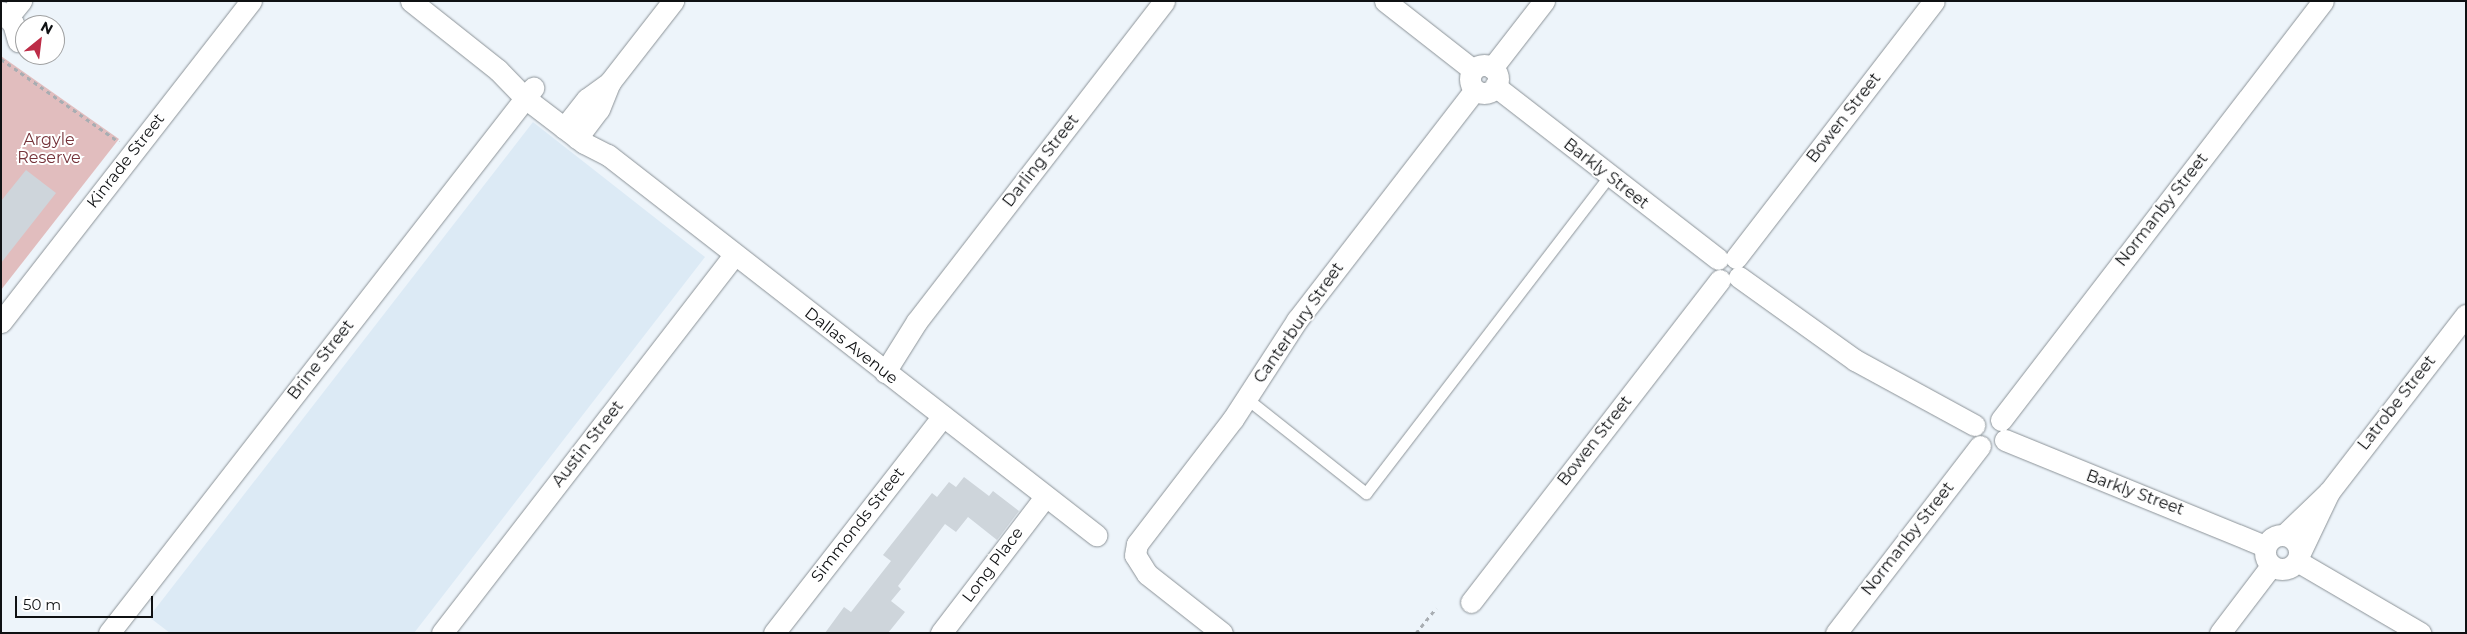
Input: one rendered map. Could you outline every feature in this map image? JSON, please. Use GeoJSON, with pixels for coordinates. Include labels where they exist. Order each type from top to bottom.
{"type":"FeatureCollection","features":[{"type":"Feature","properties":{"kind":"street","name":"Kinrade Street"},"geometry":{"type":"LineString","coordinates":[[1,322],[251,1]]}},
{"type":"Feature","properties":{"kind":"street","name":"Dallas Avenue"},"geometry":{"type":"LineString","coordinates":[[411,1],[734,255],[1096,535]]}},
{"type":"Feature","properties":{"kind":"street"},"geometry":{"type":"LineString","coordinates":[[574,128],[673,1]]}},
{"type":"Feature","properties":{"kind":"street","name":"Darling Street"},"geometry":{"type":"LineString","coordinates":[[881,368],[1164,1]]}},
{"type":"Feature","properties":{"kind":"street","name":"Barkly Street"},"geometry":{"type":"LineString","coordinates":[[1385,1],[1608,178],[1855,360],[1974,425]]}},
{"type":"Feature","properties":{"kind":"street","name":"Canterbury Street"},"geometry":{"type":"LineString","coordinates":[[1222,633],[1147,574],[1138,562],[1139,540],[1246,398],[1297,320],[1544,1]]}},
{"type":"Feature","properties":{"kind":"street","name":"Bowen Street"},"geometry":{"type":"LineString","coordinates":[[1470,602],[1934,1]]}},
{"type":"Feature","properties":{"kind":"street","name":"Normanby Street"},"geometry":{"type":"LineString","coordinates":[[2003,430],[2323,1]]}},
{"type":"Feature","properties":{"kind":"street"},"geometry":{"type":"LineString","coordinates":[[10,10],[15,29]]}},
{"type":"Feature","properties":{"kind":"street","name":"Brine Street"},"geometry":{"type":"LineString","coordinates":[[109,633],[529,93]]}},
{"type":"Feature","properties":{"kind":"street","name":"Austin Street"},"geometry":{"type":"LineString","coordinates":[[442,633],[734,255]]}},
{"type":"Feature","properties":{"kind":"street","name":"Latrobe Street"},"geometry":{"type":"LineString","coordinates":[[2268,556],[2284,534],[2329,492],[2466,315]]}},
{"type":"Feature","properties":{"kind":"street","name":"Simmonds Street"},"geometry":{"type":"LineString","coordinates":[[774,633],[942,416]]}},
{"type":"Feature","properties":{"kind":"street"},"geometry":{"type":"LineString","coordinates":[[1986,416],[2003,430],[1991,449],[1980,446],[1973,437],[1974,425],[1986,416]]}},
{"type":"Feature","properties":{"kind":"street","name":"Barkly Street"},"geometry":{"type":"LineString","coordinates":[[2003,430],[2268,556]]}},
{"type":"Feature","properties":{"kind":"street","name":"Normanby Street"},"geometry":{"type":"LineString","coordinates":[[1836,633],[1980,446]]}},
{"type":"Feature","properties":{"kind":"street","name":"Latrobe Street"},"geometry":{"type":"LineString","coordinates":[[2298,558],[2329,492]]}},
{"type":"Feature","properties":{"kind":"street","name":"Long Place"},"geometry":{"type":"LineString","coordinates":[[941,633],[1046,497]]}},
{"type":"Feature","properties":{"kind":"street"},"geometry":{"type":"LineString","coordinates":[[2284,534],[2296,541],[2298,558]]}},
{"type":"Feature","properties":{"kind":"street"},"geometry":{"type":"LineString","coordinates":[[2220,633],[2268,556],[2282,570],[2298,558]]}},
{"type":"Feature","properties":{"kind":"street"},"geometry":{"type":"LineString","coordinates":[[2298,558],[2420,633]]}},
{"type":"Feature","properties":{"kind":"lane"},"geometry":{"type":"LineString","coordinates":[[1246,398],[1366,493],[1608,178]]}},
{"type":"Feature","properties":{"kind":"path"},"geometry":{"type":"LineString","coordinates":[[1,59],[119,142]]}},
{"type":"Feature","properties":{"kind":"path"},"geometry":{"type":"LineString","coordinates":[[1416,633],[1436,608]]}},
{"type":"Feature","properties":{"kind":"shaded area"},"geometry":{"type":"Polygon","coordinates":[[[533,122],[705,257],[414,633],[170,633],[149,617],[533,122]]]}},
{"type":"Feature","properties":{"kind":"green space","name":"Argyle Reserve"},"geometry":{"type":"Polygon","coordinates":[[[1,56],[119,139],[1,290],[1,56]]]}},
{"type":"Feature","properties":{"kind":"building"},"geometry":{"type":"Polygon","coordinates":[[[26,170],[56,193],[1,263],[1,201],[26,170]]]}},
{"type":"Feature","properties":{"kind":"building"},"geometry":{"type":"Polygon","coordinates":[[[964,477],[989,496],[993,491],[1019,511],[997,540],[968,517],[956,532],[945,524],[898,586],[901,589],[891,601],[905,612],[888,633],[825,633],[844,607],[851,612],[891,561],[883,555],[932,493],[937,497],[949,482],[956,487],[964,477]]]}}]}
